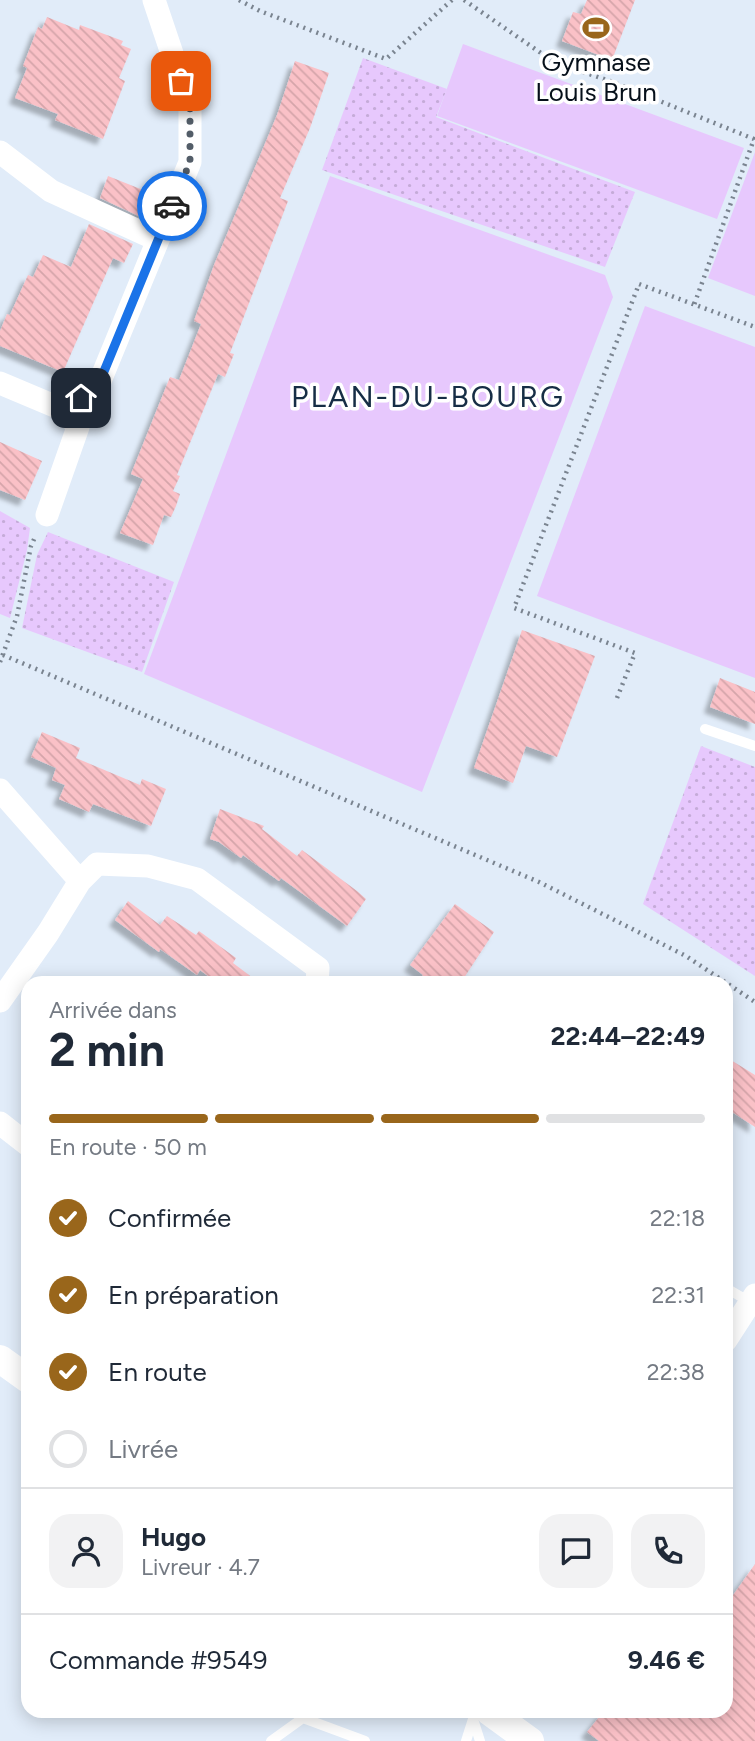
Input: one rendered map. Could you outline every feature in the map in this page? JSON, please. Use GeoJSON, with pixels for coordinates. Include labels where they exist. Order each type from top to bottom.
{"type":"FeatureCollection","features":[{"type":"Feature","properties":{"kind":"street"},"geometry":{"type":"LineString","coordinates":[[64,410],[98,386],[190,162],[190,107],[154,0]]}},
{"type":"Feature","properties":{"kind":"street"},"geometry":{"type":"LineString","coordinates":[[0,152],[51,191],[158,240]]}},
{"type":"Feature","properties":{"kind":"street"},"geometry":{"type":"LineString","coordinates":[[0,383],[64,410],[78,427],[47,515]]}},
{"type":"Feature","properties":{"kind":"street"},"geometry":{"type":"LineString","coordinates":[[0,790],[80,881]]}},
{"type":"Feature","properties":{"kind":"street"},"geometry":{"type":"LineString","coordinates":[[0,1001],[48,933],[80,881],[97,864],[148,866],[197,879],[318,968],[318,976]]}},
{"type":"Feature","properties":{"kind":"street"},"geometry":{"type":"LineString","coordinates":[[0,1124],[21,1140]]}},
{"type":"Feature","properties":{"kind":"street"},"geometry":{"type":"LineString","coordinates":[[733,1329],[753,1299]]}},
{"type":"Feature","properties":{"kind":"street"},"geometry":{"type":"LineString","coordinates":[[0,1359],[21,1374]]}},
{"type":"Feature","properties":{"kind":"street"},"geometry":{"type":"LineString","coordinates":[[488,1718],[530,1741]]}},
{"type":"Feature","properties":{"kind":"lane"},"geometry":{"type":"LineString","coordinates":[[705,729],[755,746]]}},
{"type":"Feature","properties":{"kind":"lane"},"geometry":{"type":"LineString","coordinates":[[733,1291],[753,1299]]}},
{"type":"Feature","properties":{"kind":"lane"},"geometry":{"type":"LineString","coordinates":[[271,1741],[303,1718],[365,1741]]}},
{"type":"Feature","properties":{"kind":"lane"},"geometry":{"type":"LineString","coordinates":[[466,1741],[479,1718]]}},
{"type":"Feature","properties":{"kind":"lane"},"geometry":{"type":"LineString","coordinates":[[480,1741],[481,1718]]}},
{"type":"Feature","properties":{"kind":"path"},"geometry":{"type":"LineString","coordinates":[[239,0],[386,59],[452,0]]}},
{"type":"Feature","properties":{"kind":"path"},"geometry":{"type":"LineString","coordinates":[[464,0],[554,62],[610,80],[754,139],[694,305]]}},
{"type":"Feature","properties":{"kind":"path"},"geometry":{"type":"LineString","coordinates":[[617,698],[635,653],[514,608],[639,284],[755,327]]}},
{"type":"Feature","properties":{"kind":"path"},"geometry":{"type":"LineString","coordinates":[[0,662],[18,616],[31,545],[47,515]]}},
{"type":"Feature","properties":{"kind":"path"},"geometry":{"type":"LineString","coordinates":[[2,655],[539,882],[686,956],[716,976]]}},
{"type":"Feature","properties":{"kind":"path"},"geometry":{"type":"LineString","coordinates":[[733,987],[755,1002]]}},
{"type":"Feature","properties":{"kind":"shaded area"},"geometry":{"type":"Polygon","coordinates":[[[463,44],[744,148],[717,219],[437,116],[463,44]]]}},
{"type":"Feature","properties":{"kind":"shaded area"},"geometry":{"type":"Polygon","coordinates":[[[363,58],[447,89],[436,117],[635,192],[605,267],[322,170],[363,58]]]}},
{"type":"Feature","properties":{"kind":"shaded area"},"geometry":{"type":"Polygon","coordinates":[[[755,152],[755,296],[708,278],[755,152]]]}},
{"type":"Feature","properties":{"kind":"shaded area"},"geometry":{"type":"Polygon","coordinates":[[[330,176],[605,275],[613,297],[422,792],[144,674],[330,176]]]}},
{"type":"Feature","properties":{"kind":"shaded area"},"geometry":{"type":"Polygon","coordinates":[[[645,306],[755,347],[755,678],[537,596],[645,306]]]}},
{"type":"Feature","properties":{"kind":"shaded area"},"geometry":{"type":"Polygon","coordinates":[[[0,511],[30,528],[10,618],[0,614],[0,511]]]}},
{"type":"Feature","properties":{"kind":"shaded area"},"geometry":{"type":"Polygon","coordinates":[[[48,532],[174,582],[142,672],[22,628],[37,555],[48,532]]]}},
{"type":"Feature","properties":{"kind":"shaded area"},"geometry":{"type":"Polygon","coordinates":[[[701,746],[755,767],[755,976],[643,904],[701,746]]]}},
{"type":"Feature","properties":{"kind":"building","name":"Gymnase Louis Brun"},"geometry":{"type":"Polygon","coordinates":[[[587,0],[635,0],[612,60],[562,41],[573,12],[581,14],[587,0]]]}},
{"type":"Feature","properties":{"kind":"building"},"geometry":{"type":"Polygon","coordinates":[[[47,17],[79,30],[80,25],[123,41],[121,45],[131,49],[119,78],[125,81],[103,139],[55,120],[58,114],[15,98],[27,68],[23,66],[38,27],[42,29],[47,17]]]}},
{"type":"Feature","properties":{"kind":"building"},"geometry":{"type":"Polygon","coordinates":[[[295,61],[329,73],[310,128],[280,198],[288,201],[230,353],[234,354],[225,377],[218,374],[177,475],[180,476],[173,491],[180,494],[176,506],[171,517],[164,515],[153,545],[120,533],[143,479],[131,474],[170,377],[179,380],[201,324],[194,321],[214,265],[277,115],[295,61]]]}},
{"type":"Feature","properties":{"kind":"building"},"geometry":{"type":"Polygon","coordinates":[[[108,176],[153,194],[143,218],[100,198],[108,176]]]}},
{"type":"Feature","properties":{"kind":"building"},"geometry":{"type":"Polygon","coordinates":[[[89,224],[133,244],[124,263],[113,258],[63,372],[0,346],[0,331],[28,275],[33,277],[43,255],[71,267],[89,224]]]}},
{"type":"Feature","properties":{"kind":"building"},"geometry":{"type":"Polygon","coordinates":[[[0,442],[42,461],[25,500],[0,490],[0,442]]]}},
{"type":"Feature","properties":{"kind":"building"},"geometry":{"type":"Polygon","coordinates":[[[522,630],[595,656],[557,757],[526,746],[513,783],[474,768],[522,630]]]}},
{"type":"Feature","properties":{"kind":"building"},"geometry":{"type":"Polygon","coordinates":[[[720,678],[755,692],[755,724],[710,707],[720,678]]]}},
{"type":"Feature","properties":{"kind":"building"},"geometry":{"type":"Polygon","coordinates":[[[42,732],[80,748],[76,758],[140,785],[142,779],[166,789],[151,826],[93,804],[89,812],[59,799],[65,785],[52,780],[56,768],[31,757],[42,732]]]}},
{"type":"Feature","properties":{"kind":"building"},"geometry":{"type":"Polygon","coordinates":[[[220,809],[264,826],[262,829],[297,856],[302,850],[366,899],[347,926],[281,878],[279,881],[243,855],[241,858],[219,842],[210,839],[220,809]]]}},
{"type":"Feature","properties":{"kind":"building"},"geometry":{"type":"Polygon","coordinates":[[[128,901],[160,925],[167,916],[196,935],[199,931],[236,958],[233,963],[250,976],[208,976],[200,970],[197,975],[115,920],[128,901]]]}},
{"type":"Feature","properties":{"kind":"building"},"geometry":{"type":"Polygon","coordinates":[[[455,904],[494,932],[465,976],[422,976],[410,965],[455,904]]]}},
{"type":"Feature","properties":{"kind":"building"},"geometry":{"type":"Polygon","coordinates":[[[733,1061],[755,1075],[755,1127],[733,1113],[733,1061]]]}},
{"type":"Feature","properties":{"kind":"building"},"geometry":{"type":"Polygon","coordinates":[[[755,1564],[755,1741],[599,1741],[587,1732],[598,1718],[733,1718],[733,1595],[755,1564]]]}},
{"type":"Feature","properties":{"kind":"way so far"},"geometry":{"type":"LineString","coordinates":[[172,206],[190,162],[190,107],[181,81]]}},
{"type":"Feature","properties":{"kind":"place","name":"Gymnase Louis Brun"},"geometry":{"type":"Point","coordinates":[596,28]}},
{"type":"Feature","properties":{"kind":"district","name":"PLAN-DU-BOURG"},"geometry":{"type":"Point","coordinates":[428,396]}},
{"type":"Feature","properties":{"kind":"route"},"geometry":{"type":"LineString","coordinates":[[81,398],[98,386],[172,206]]}}]}
